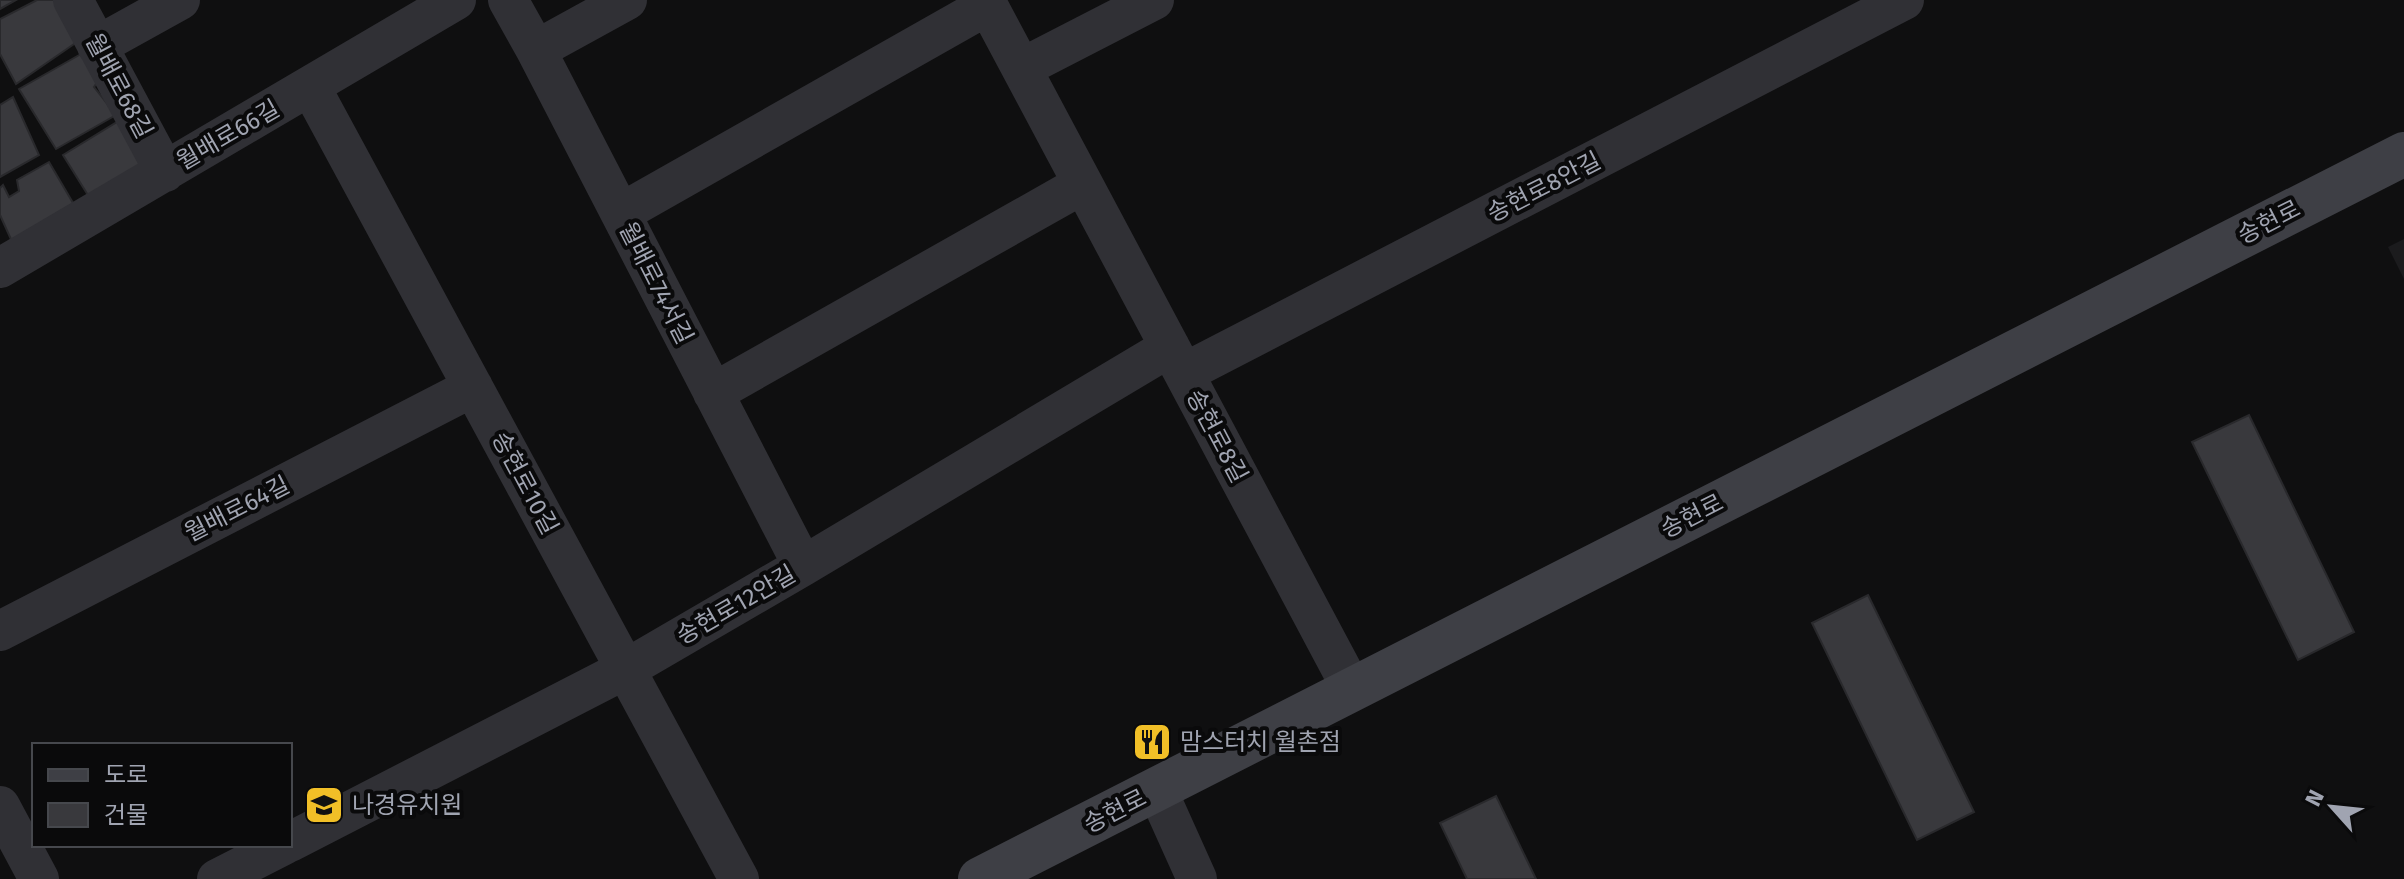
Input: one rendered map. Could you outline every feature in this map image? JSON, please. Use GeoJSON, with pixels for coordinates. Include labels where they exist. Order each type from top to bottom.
{"type":"FeatureCollection","features":[{"type":"Feature","properties":{"kind":"main road","name":"송현로"},"geometry":{"type":"LineString","coordinates":[[980,879],[2404,154]]}},
{"type":"Feature","properties":{"kind":"street","name":"월배로68길"},"geometry":{"type":"LineString","coordinates":[[73,0],[165,172]]}},
{"type":"Feature","properties":{"kind":"street"},"geometry":{"type":"LineString","coordinates":[[97,46],[180,0]]}},
{"type":"Feature","properties":{"kind":"street","name":"월배로66길"},"geometry":{"type":"LineString","coordinates":[[2,264],[165,172],[456,0]]}},
{"type":"Feature","properties":{"kind":"street","name":"월배로74서길"},"geometry":{"type":"LineString","coordinates":[[508,0],[803,566]]}},
{"type":"Feature","properties":{"kind":"street"},"geometry":{"type":"LineString","coordinates":[[536,50],[627,0]]}},
{"type":"Feature","properties":{"kind":"street"},"geometry":{"type":"LineString","coordinates":[[1022,68],[1154,0]]}},
{"type":"Feature","properties":{"kind":"street","name":"송현로8안길"},"geometry":{"type":"LineString","coordinates":[[1177,360],[1904,0]]}},
{"type":"Feature","properties":{"kind":"street","name":"송현로8길"},"geometry":{"type":"LineString","coordinates":[[621,213],[986,2],[1352,689]]}},
{"type":"Feature","properties":{"kind":"street","name":"송현로10길"},"geometry":{"type":"LineString","coordinates":[[310,86],[739,879]]}},
{"type":"Feature","properties":{"kind":"street"},"geometry":{"type":"LineString","coordinates":[[713,393],[1083,184]]}},
{"type":"Feature","properties":{"kind":"street","name":"송현로12안길"},"geometry":{"type":"LineString","coordinates":[[292,841],[626,669],[803,566],[1177,360]]}},
{"type":"Feature","properties":{"kind":"street","name":"월배로64길"},"geometry":{"type":"LineString","coordinates":[[0,631],[473,387]]}},
{"type":"Feature","properties":{"kind":"street"},"geometry":{"type":"LineString","coordinates":[[1157,790],[1197,879]]}},
{"type":"Feature","properties":{"kind":"street"},"geometry":{"type":"LineString","coordinates":[[0,806],[39,879]]}},
{"type":"Feature","properties":{"kind":"street"},"geometry":{"type":"LineString","coordinates":[[217,879],[280,847]]}},
{"type":"Feature","properties":{"kind":"shaded area"},"geometry":{"type":"Polygon","coordinates":[[[2404,239],[2404,279],[2388,247],[2404,239]]]}},
{"type":"Feature","properties":{"kind":"building"},"geometry":{"type":"Polygon","coordinates":[[[0,0],[16,0],[0,9],[0,0]]]}},
{"type":"Feature","properties":{"kind":"building"},"geometry":{"type":"Polygon","coordinates":[[[37,0],[55,0],[77,42],[16,84],[0,54],[0,19],[37,0]]]}},
{"type":"Feature","properties":{"kind":"building"},"geometry":{"type":"Polygon","coordinates":[[[81,54],[98,81],[94,87],[116,115],[56,149],[19,89],[81,54]]]}},
{"type":"Feature","properties":{"kind":"building"},"geometry":{"type":"Polygon","coordinates":[[[13,97],[39,155],[0,177],[0,105],[13,97]]]}},
{"type":"Feature","properties":{"kind":"building"},"geometry":{"type":"Polygon","coordinates":[[[122,119],[143,154],[134,177],[91,200],[63,155],[122,119]]]}},
{"type":"Feature","properties":{"kind":"building"},"geometry":{"type":"Polygon","coordinates":[[[49,162],[83,220],[19,257],[0,215],[0,188],[3,185],[9,197],[19,191],[17,180],[49,162]]]}},
{"type":"Feature","properties":{"kind":"building"},"geometry":{"type":"Polygon","coordinates":[[[2249,415],[2354,632],[2298,660],[2192,442],[2249,415]]]}},
{"type":"Feature","properties":{"kind":"building"},"geometry":{"type":"Polygon","coordinates":[[[1868,595],[1974,812],[1917,840],[1812,623],[1868,595]]]}},
{"type":"Feature","properties":{"kind":"building"},"geometry":{"type":"Polygon","coordinates":[[[1496,796],[1536,879],[1467,879],[1440,823],[1496,796]]]}},
{"type":"Feature","properties":{"kind":"place","name":"맘스터치 월촌점"},"geometry":{"type":"Point","coordinates":[1152,742]}},
{"type":"Feature","properties":{"kind":"place","name":"나경유치원"},"geometry":{"type":"Point","coordinates":[324,805]}}]}
